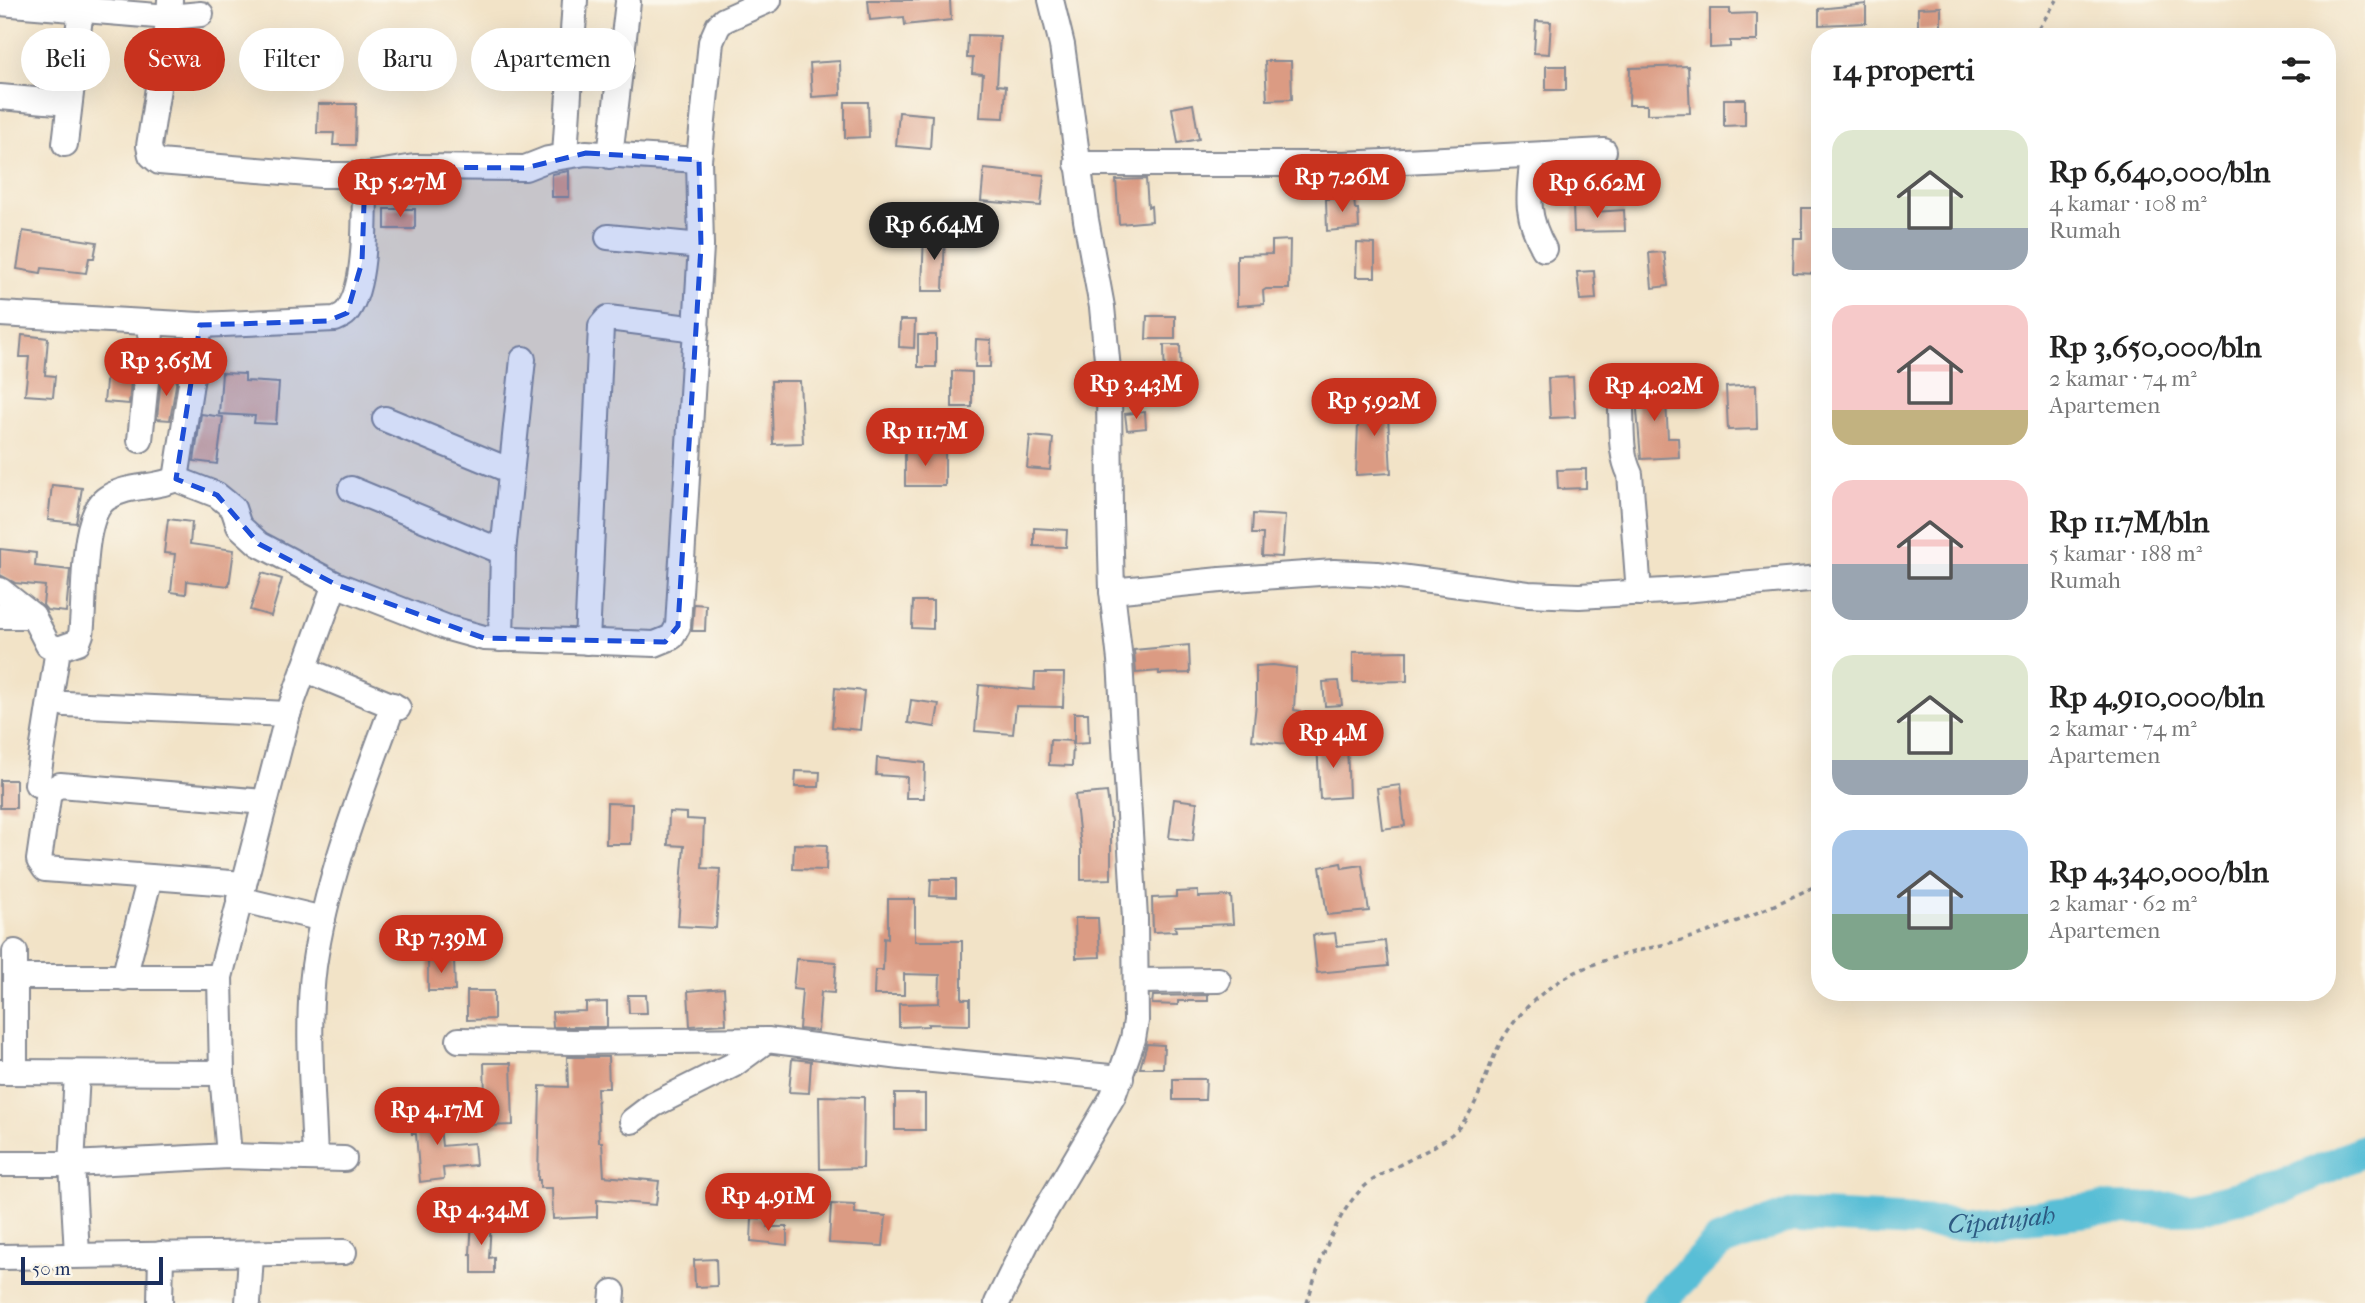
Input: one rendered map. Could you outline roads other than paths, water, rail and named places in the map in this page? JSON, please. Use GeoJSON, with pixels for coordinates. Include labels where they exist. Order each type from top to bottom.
{"type":"FeatureCollection","features":[{"type":"Feature","properties":{"kind":"street"},"geometry":{"type":"LineString","coordinates":[[565,155],[575,0]]}},
{"type":"Feature","properties":{"kind":"street"},"geometry":{"type":"LineString","coordinates":[[0,590],[33,617],[48,645],[58,649],[78,642],[94,511],[107,498],[129,489],[168,483],[176,479],[217,495],[233,508],[239,526],[259,544],[335,584],[448,628],[484,638],[500,639],[655,644],[672,637],[678,626],[701,246],[699,160],[711,42],[724,20],[769,0]]}},
{"type":"Feature","properties":{"kind":"street"},"geometry":{"type":"LineString","coordinates":[[997,1303],[1028,1240],[1096,1127],[1121,1079],[1133,1039],[1137,981],[1120,674],[1112,591],[1109,380],[1101,307],[1077,164],[1062,45],[1051,0]]}},
{"type":"Feature","properties":{"kind":"street"},"geometry":{"type":"LineString","coordinates":[[610,156],[628,2]]}},
{"type":"Feature","properties":{"kind":"street"},"geometry":{"type":"LineString","coordinates":[[0,3],[170,8],[201,14]]}},
{"type":"Feature","properties":{"kind":"street"},"geometry":{"type":"LineString","coordinates":[[65,144],[82,5]]}},
{"type":"Feature","properties":{"kind":"street"},"geometry":{"type":"LineString","coordinates":[[170,8],[149,140],[150,152],[159,162],[321,175],[365,175],[414,167],[525,168],[565,155],[586,153],[699,160]]}},
{"type":"Feature","properties":{"kind":"street"},"geometry":{"type":"LineString","coordinates":[[0,97],[69,103]]}},
{"type":"Feature","properties":{"kind":"street"},"geometry":{"type":"LineString","coordinates":[[1077,164],[1345,164],[1604,151]]}},
{"type":"Feature","properties":{"kind":"street"},"geometry":{"type":"LineString","coordinates":[[1533,155],[1530,215],[1544,249]]}},
{"type":"Feature","properties":{"kind":"street"},"geometry":{"type":"LineString","coordinates":[[0,314],[200,325],[328,321],[347,313],[357,291],[362,262],[365,175]]}},
{"type":"Feature","properties":{"kind":"street"},"geometry":{"type":"LineString","coordinates":[[608,237],[701,246]]}},
{"type":"Feature","properties":{"kind":"street"},"geometry":{"type":"LineString","coordinates":[[587,642],[601,326],[608,318],[697,329]]}},
{"type":"Feature","properties":{"kind":"street"},"geometry":{"type":"LineString","coordinates":[[140,440],[152,323]]}},
{"type":"Feature","properties":{"kind":"street"},"geometry":{"type":"LineString","coordinates":[[176,479],[200,325]]}},
{"type":"Feature","properties":{"kind":"street"},"geometry":{"type":"LineString","coordinates":[[500,639],[503,552],[523,359]]}},
{"type":"Feature","properties":{"kind":"street"},"geometry":{"type":"LineString","coordinates":[[1622,409],[1623,452],[1630,474],[1639,593]]}},
{"type":"Feature","properties":{"kind":"street"},"geometry":{"type":"LineString","coordinates":[[385,419],[511,471]]}},
{"type":"Feature","properties":{"kind":"street"},"geometry":{"type":"LineString","coordinates":[[351,489],[503,552]]}},
{"type":"Feature","properties":{"kind":"street"},"geometry":{"type":"LineString","coordinates":[[1112,591],[1334,572],[1377,574],[1528,594],[1579,596],[1811,579]]}},
{"type":"Feature","properties":{"kind":"street"},"geometry":{"type":"LineString","coordinates":[[229,1156],[222,1073],[220,977],[288,714],[335,584]]}},
{"type":"Feature","properties":{"kind":"street"},"geometry":{"type":"LineString","coordinates":[[0,616],[33,617]]}},
{"type":"Feature","properties":{"kind":"street"},"geometry":{"type":"LineString","coordinates":[[37,785],[58,649]]}},
{"type":"Feature","properties":{"kind":"street"},"geometry":{"type":"LineString","coordinates":[[304,669],[395,706],[349,826],[323,919],[314,967],[311,1026],[315,1158]]}},
{"type":"Feature","properties":{"kind":"street"},"geometry":{"type":"LineString","coordinates":[[65,704],[288,714]]}},
{"type":"Feature","properties":{"kind":"street"},"geometry":{"type":"LineString","coordinates":[[265,802],[60,785],[51,788],[39,860],[42,868],[53,871],[149,877],[241,892],[323,919]]}},
{"type":"Feature","properties":{"kind":"street"},"geometry":{"type":"LineString","coordinates":[[124,978],[149,877]]}},
{"type":"Feature","properties":{"kind":"street"},"geometry":{"type":"LineString","coordinates":[[15,952],[8,1072],[222,1073]]}},
{"type":"Feature","properties":{"kind":"street"},"geometry":{"type":"LineString","coordinates":[[15,977],[220,977]]}},
{"type":"Feature","properties":{"kind":"street"},"geometry":{"type":"LineString","coordinates":[[1137,981],[1218,980]]}},
{"type":"Feature","properties":{"kind":"street"},"geometry":{"type":"LineString","coordinates":[[459,1040],[767,1040],[901,1057],[1121,1079]]}},
{"type":"Feature","properties":{"kind":"street"},"geometry":{"type":"LineString","coordinates":[[632,1121],[653,1105],[733,1065],[767,1040]]}},
{"type":"Feature","properties":{"kind":"street"},"geometry":{"type":"LineString","coordinates":[[77,1074],[72,1164],[77,1254]]}},
{"type":"Feature","properties":{"kind":"street"},"geometry":{"type":"LineString","coordinates":[[0,1164],[72,1164],[229,1156],[344,1159]]}},
{"type":"Feature","properties":{"kind":"street"},"geometry":{"type":"LineString","coordinates":[[0,1257],[344,1252]]}},
{"type":"Feature","properties":{"kind":"street"},"geometry":{"type":"LineString","coordinates":[[160,1303],[161,1254]]}},
{"type":"Feature","properties":{"kind":"street"},"geometry":{"type":"LineString","coordinates":[[248,1303],[251,1255]]}},
{"type":"Feature","properties":{"kind":"waterway","name":"Cipatujah"},"geometry":{"type":"LineString","coordinates":[[1658,1303],[1719,1242],[1792,1215],[1966,1224],[2101,1209],[2194,1208],[2285,1186],[2365,1150]]}}]}
